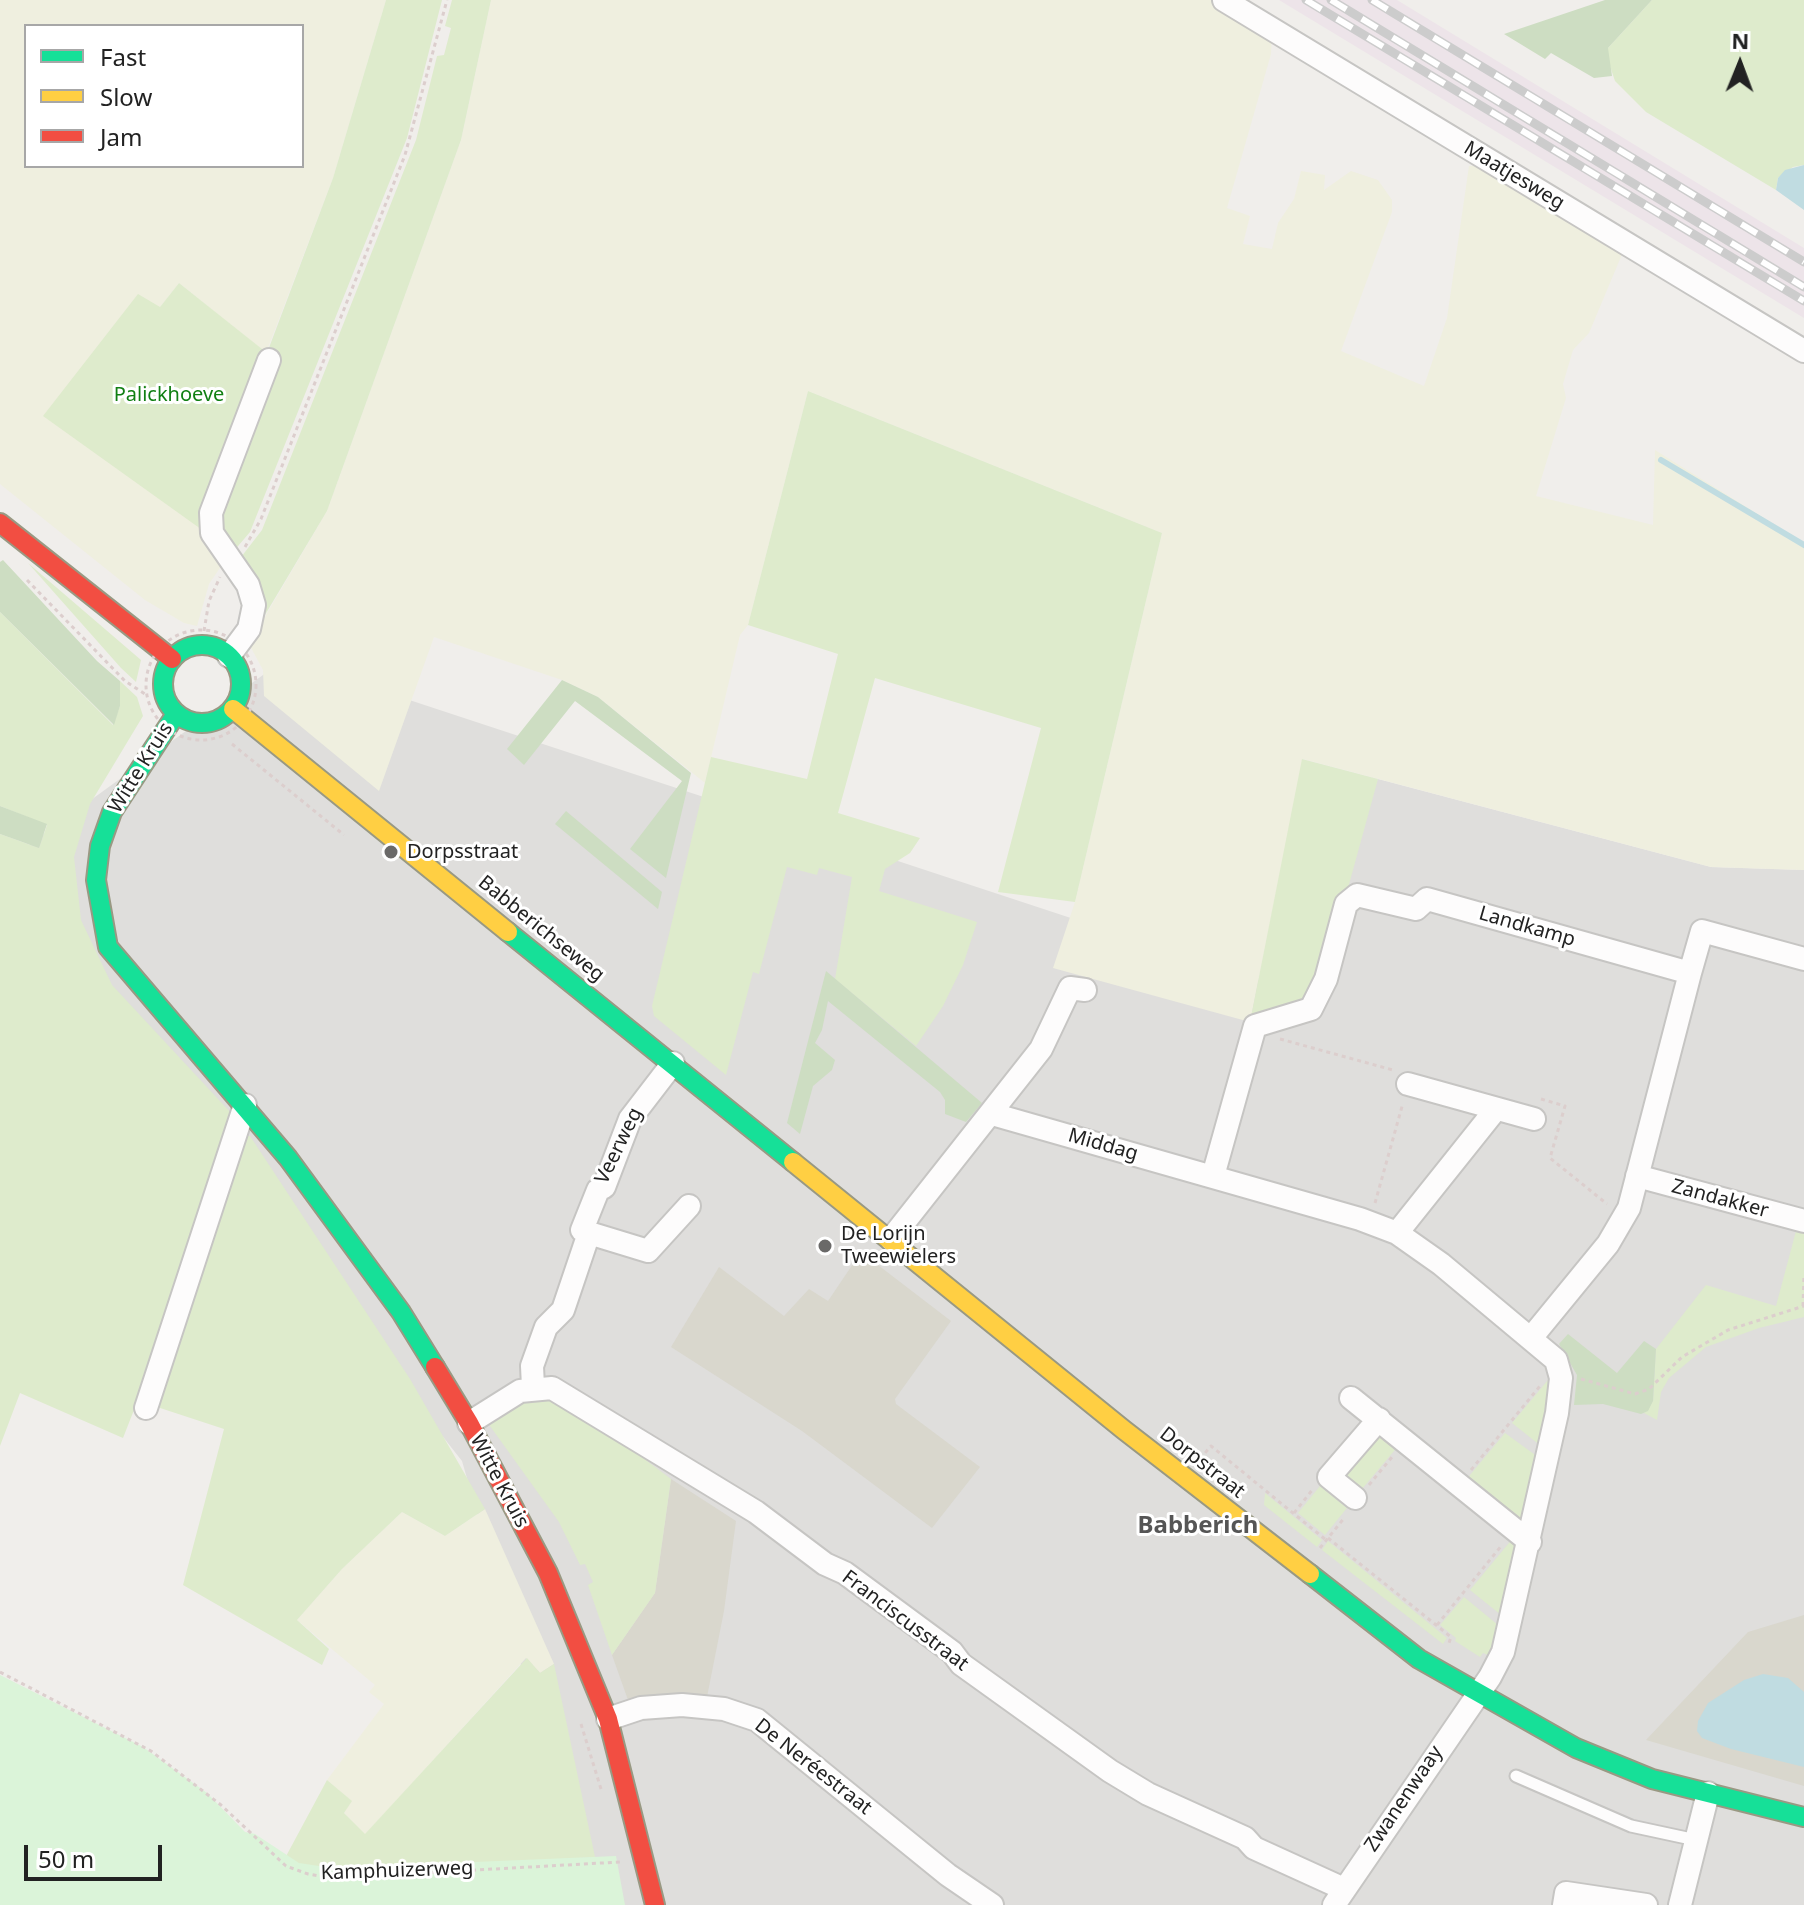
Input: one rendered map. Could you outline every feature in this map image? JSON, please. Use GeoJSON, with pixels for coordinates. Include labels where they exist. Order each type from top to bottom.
{"type":"FeatureCollection","features":[{"type":"Feature","properties":{"kind":"main road"},"geometry":{"type":"LineString","coordinates":[[0,523],[166,654]]}},
{"type":"Feature","properties":{"kind":"main road"},"geometry":{"type":"LineString","coordinates":[[200,646],[233,650],[241,681],[239,714],[206,723],[172,720],[163,687],[166,654],[200,646]]}},
{"type":"Feature","properties":{"kind":"main road","name":"Babberichseweg"},"geometry":{"type":"LineString","coordinates":[[239,714],[673,1063]]}},
{"type":"Feature","properties":{"kind":"main road","name":"Witte Kruis"},"geometry":{"type":"LineString","coordinates":[[172,720],[112,812],[98,857],[96,880],[100,917],[115,959],[245,1105],[401,1312],[469,1423],[548,1573],[608,1719],[622,1763],[655,1905]]}},
{"type":"Feature","properties":{"kind":"main road","name":"Dorpstraat"},"geometry":{"type":"LineString","coordinates":[[673,1063],[1419,1659],[1477,1695],[1576,1748],[1652,1779],[1804,1817]]}},
{"type":"Feature","properties":{"kind":"street","name":"Maatjesweg"},"geometry":{"type":"LineString","coordinates":[[1224,0],[1804,351]]}},
{"type":"Feature","properties":{"kind":"street"},"geometry":{"type":"LineString","coordinates":[[233,650],[252,623],[254,605],[248,585],[212,533],[211,513],[269,360]]}},
{"type":"Feature","properties":{"kind":"street","name":"Landkamp"},"geometry":{"type":"LineString","coordinates":[[1251,1036],[1255,1026],[1311,1009],[1326,979],[1346,904],[1357,895],[1416,909],[1427,899],[1690,973]]}},
{"type":"Feature","properties":{"kind":"street"},"geometry":{"type":"LineString","coordinates":[[1531,1338],[1621,1226],[1702,931],[1804,959]]}},
{"type":"Feature","properties":{"kind":"street"},"geometry":{"type":"LineString","coordinates":[[891,1239],[1041,1049],[1070,988],[1085,990]]}},
{"type":"Feature","properties":{"kind":"street"},"geometry":{"type":"LineString","coordinates":[[1213,1176],[1251,1036]]}},
{"type":"Feature","properties":{"kind":"street","name":"Veerweg"},"geometry":{"type":"LineString","coordinates":[[533,1387],[532,1366],[546,1327],[563,1310],[589,1233],[582,1230],[598,1190],[607,1179],[630,1119],[673,1063]]}},
{"type":"Feature","properties":{"kind":"street"},"geometry":{"type":"LineString","coordinates":[[1408,1084],[1534,1119]]}},
{"type":"Feature","properties":{"kind":"street"},"geometry":{"type":"LineString","coordinates":[[146,1408],[245,1105]]}},
{"type":"Feature","properties":{"kind":"street"},"geometry":{"type":"LineString","coordinates":[[1397,1233],[1496,1109]]}},
{"type":"Feature","properties":{"kind":"street","name":"Middag"},"geometry":{"type":"LineString","coordinates":[[992,1114],[1213,1176],[1397,1233],[1531,1338],[1560,1372]]}},
{"type":"Feature","properties":{"kind":"street","name":"Zandakker"},"geometry":{"type":"LineString","coordinates":[[1637,1176],[1804,1221]]}},
{"type":"Feature","properties":{"kind":"street"},"geometry":{"type":"LineString","coordinates":[[589,1233],[648,1251],[689,1206]]}},
{"type":"Feature","properties":{"kind":"street"},"geometry":{"type":"LineString","coordinates":[[1477,1695],[1503,1652],[1522,1536],[1560,1372]]}},
{"type":"Feature","properties":{"kind":"street"},"geometry":{"type":"LineString","coordinates":[[469,1423],[520,1391],[533,1387]]}},
{"type":"Feature","properties":{"kind":"street","name":"Franciscusstraat"},"geometry":{"type":"LineString","coordinates":[[533,1387],[552,1388],[756,1512],[888,1604],[952,1652],[961,1664],[1148,1794],[1245,1838],[1254,1848],[1339,1897]]}},
{"type":"Feature","properties":{"kind":"street"},"geometry":{"type":"LineString","coordinates":[[1351,1398],[1522,1536]]}},
{"type":"Feature","properties":{"kind":"street"},"geometry":{"type":"LineString","coordinates":[[1355,1498],[1329,1477],[1379,1419]]}},
{"type":"Feature","properties":{"kind":"street","name":"Zwanenwaay"},"geometry":{"type":"LineString","coordinates":[[1339,1897],[1477,1695]]}},
{"type":"Feature","properties":{"kind":"street","name":"De Neréestraat"},"geometry":{"type":"LineString","coordinates":[[608,1719],[641,1708],[682,1705],[724,1709],[757,1720],[948,1875],[992,1905]]}},
{"type":"Feature","properties":{"kind":"street"},"geometry":{"type":"LineString","coordinates":[[1680,1905],[1708,1793]]}},
{"type":"Feature","properties":{"kind":"street"},"geometry":{"type":"LineString","coordinates":[[1564,1905],[1566,1893],[1646,1905]]}},
{"type":"Feature","properties":{"kind":"lane"},"geometry":{"type":"LineString","coordinates":[[1516,1776],[1631,1826],[1696,1840]]}},
{"type":"Feature","properties":{"kind":"path"},"geometry":{"type":"LineString","coordinates":[[204,631],[212,592],[231,563],[250,542],[340,325],[413,130],[447,0]]}},
{"type":"Feature","properties":{"kind":"path"},"geometry":{"type":"LineString","coordinates":[[20,573],[125,681],[146,694]]}},
{"type":"Feature","properties":{"kind":"path"},"geometry":{"type":"LineString","coordinates":[[204,631],[233,650],[246,653],[256,677],[255,702],[215,739],[185,738],[172,720],[151,710],[146,694],[146,672],[166,654],[175,636],[204,631]]}},
{"type":"Feature","properties":{"kind":"path","name":"Witte Kruis"},"geometry":{"type":"LineString","coordinates":[[179,743],[185,738]]}},
{"type":"Feature","properties":{"kind":"path"},"geometry":{"type":"LineString","coordinates":[[1251,1036],[1411,1075],[1370,1223]]}},
{"type":"Feature","properties":{"kind":"path"},"geometry":{"type":"LineString","coordinates":[[1459,1485],[1560,1372],[1635,1394],[1649,1389],[1682,1357],[1728,1330],[1804,1306],[1804,1275]]}},
{"type":"Feature","properties":{"kind":"path"},"geometry":{"type":"LineString","coordinates":[[1198,1462],[1211,1446],[1451,1637],[1447,1650]]}},
{"type":"Feature","properties":{"kind":"path"},"geometry":{"type":"LineString","coordinates":[[1294,1513],[1317,1484],[1329,1477]]}},
{"type":"Feature","properties":{"kind":"path"},"geometry":{"type":"LineString","coordinates":[[1437,1625],[1522,1536]]}},
{"type":"Feature","properties":{"kind":"path","name":"Kamphuizerweg"},"geometry":{"type":"LineString","coordinates":[[0,1672],[151,1751],[221,1805],[286,1866],[332,1878],[618,1862]]}},
{"type":"Feature","properties":{"kind":"path"},"geometry":{"type":"LineString","coordinates":[[582,1729],[601,1790]]}},
{"type":"Feature","properties":{"kind":"shaded area"},"geometry":{"type":"Polygon","coordinates":[[[1279,0],[1397,0],[1804,248],[1804,318],[1279,0]]]}},
{"type":"Feature","properties":{"kind":"shaded area"},"geometry":{"type":"Polygon","coordinates":[[[285,659],[1268,983],[1378,779],[1711,867],[1804,870],[1804,1905],[590,1905],[462,1461],[0,873],[0,866],[285,659]]]}},
{"type":"Feature","properties":{"kind":"shaded area"},"geometry":{"type":"Polygon","coordinates":[[[861,1252],[951,1321],[895,1399],[896,1404],[980,1467],[932,1528],[802,1431],[671,1347],[719,1267],[784,1316],[809,1289],[828,1301],[861,1252]]]}},
{"type":"Feature","properties":{"kind":"shaded area"},"geometry":{"type":"Polygon","coordinates":[[[671,1479],[736,1521],[724,1611],[707,1697],[628,1700],[612,1655],[655,1593],[671,1479]]]}},
{"type":"Feature","properties":{"kind":"shaded area"},"geometry":{"type":"Polygon","coordinates":[[[1804,1615],[1804,1786],[1646,1740],[1748,1632],[1804,1615]]]}},
{"type":"Feature","properties":{"kind":"green space","name":"Palickhoeve"},"geometry":{"type":"Polygon","coordinates":[[[0,0],[386,0],[333,178],[266,353],[179,283],[160,307],[208,536],[224,562],[209,584],[197,626],[184,623],[145,600],[0,484],[0,0]]]}},
{"type":"Feature","properties":{"kind":"green space","name":"Palickhoeve"},"geometry":{"type":"Polygon","coordinates":[[[386,0],[442,0],[407,138],[250,532],[233,552],[43,416],[138,294],[160,307],[179,283],[267,353],[333,178],[386,0]]]}},
{"type":"Feature","properties":{"kind":"green space"},"geometry":{"type":"Polygon","coordinates":[[[452,0],[491,0],[461,140],[327,511],[259,625],[238,561],[262,530],[416,140],[437,56],[444,55],[451,28],[445,26],[452,0]]]}},
{"type":"Feature","properties":{"kind":"green space"},"geometry":{"type":"Polygon","coordinates":[[[491,0],[1217,0],[1272,34],[1271,54],[1227,208],[1250,216],[1243,244],[1272,249],[1278,223],[1294,199],[1301,171],[1325,175],[1324,190],[1351,171],[1378,180],[1392,200],[1392,212],[1341,351],[1424,386],[1447,318],[1469,166],[1480,165],[1623,252],[1589,333],[1573,350],[1563,384],[1566,398],[1536,496],[1653,525],[1655,450],[1804,543],[1804,870],[1711,867],[1303,759],[1250,1022],[1053,968],[1075,902],[1162,533],[808,391],[748,625],[740,635],[705,783],[598,697],[562,680],[434,637],[379,791],[264,696],[263,670],[249,644],[327,511],[461,140],[491,0]]]}},
{"type":"Feature","properties":{"kind":"green space"},"geometry":{"type":"Polygon","coordinates":[[[1605,0],[1652,0],[1608,48],[1612,76],[1594,78],[1551,53],[1545,59],[1504,34],[1605,0]]]}},
{"type":"Feature","properties":{"kind":"green space"},"geometry":{"type":"Polygon","coordinates":[[[1652,0],[1804,0],[1804,165],[1793,167],[1778,178],[1776,190],[1646,112],[1615,81],[1606,54],[1608,48],[1652,0]]]}},
{"type":"Feature","properties":{"kind":"green space"},"geometry":{"type":"Polygon","coordinates":[[[808,391],[1162,533],[1075,902],[998,892],[1041,728],[875,678],[838,813],[920,838],[910,853],[885,869],[879,891],[977,922],[963,965],[943,1006],[916,1046],[835,979],[852,877],[819,868],[817,875],[787,867],[759,974],[753,972],[726,1075],[654,1016],[652,1006],[711,757],[807,779],[838,654],[748,625],[808,391]]]}},
{"type":"Feature","properties":{"kind":"green space"},"geometry":{"type":"Polygon","coordinates":[[[3,560],[97,661],[120,681],[120,706],[114,725],[0,612],[0,562],[3,560]]]}},
{"type":"Feature","properties":{"kind":"green space"},"geometry":{"type":"Polygon","coordinates":[[[28,563],[141,660],[136,682],[121,668],[28,563]]]}},
{"type":"Feature","properties":{"kind":"green space"},"geometry":{"type":"Polygon","coordinates":[[[0,612],[113,725],[120,706],[120,681],[137,697],[143,716],[90,804],[74,857],[81,920],[112,985],[232,1114],[152,1364],[123,1438],[20,1393],[0,1446],[0,834],[39,848],[47,825],[0,806],[0,612]]]}},
{"type":"Feature","properties":{"kind":"green space"},"geometry":{"type":"Polygon","coordinates":[[[562,680],[598,697],[691,773],[666,878],[630,849],[682,781],[575,701],[524,765],[507,749],[562,680]]]}},
{"type":"Feature","properties":{"kind":"green space"},"geometry":{"type":"Polygon","coordinates":[[[1302,759],[1378,779],[1348,888],[1337,902],[1323,973],[1303,1002],[1250,1022],[1302,759]]]}},
{"type":"Feature","properties":{"kind":"green space"},"geometry":{"type":"Polygon","coordinates":[[[0,806],[47,824],[39,848],[0,834],[0,806]]]}},
{"type":"Feature","properties":{"kind":"green space"},"geometry":{"type":"Polygon","coordinates":[[[566,811],[662,892],[658,909],[555,824],[566,811]]]}},
{"type":"Feature","properties":{"kind":"green space"},"geometry":{"type":"Polygon","coordinates":[[[826,971],[982,1103],[966,1122],[945,1114],[945,1100],[940,1092],[828,1001],[822,1030],[815,1043],[835,1060],[832,1070],[813,1086],[800,1134],[787,1123],[826,971]]]}},
{"type":"Feature","properties":{"kind":"green space"},"geometry":{"type":"Polygon","coordinates":[[[245,1136],[250,1136],[410,1379],[485,1509],[445,1536],[402,1512],[342,1569],[297,1620],[329,1649],[322,1665],[183,1585],[224,1429],[154,1406],[245,1136]]]}},
{"type":"Feature","properties":{"kind":"green space"},"geometry":{"type":"Polygon","coordinates":[[[1796,1231],[1804,1233],[1804,1317],[1759,1328],[1706,1347],[1669,1378],[1661,1392],[1657,1420],[1644,1413],[1653,1401],[1656,1349],[1706,1285],[1776,1306],[1796,1231]]]}},
{"type":"Feature","properties":{"kind":"green space"},"geometry":{"type":"Polygon","coordinates":[[[1568,1334],[1617,1373],[1644,1341],[1656,1349],[1653,1401],[1648,1411],[1641,1414],[1603,1404],[1574,1405],[1577,1375],[1559,1344],[1568,1334]]]}},
{"type":"Feature","properties":{"kind":"green space"},"geometry":{"type":"Polygon","coordinates":[[[1553,1374],[1541,1446],[1512,1423],[1553,1374]]]}},
{"type":"Feature","properties":{"kind":"green space"},"geometry":{"type":"Polygon","coordinates":[[[547,1398],[603,1428],[671,1479],[655,1593],[612,1655],[588,1585],[593,1582],[585,1564],[580,1565],[559,1522],[490,1426],[491,1420],[514,1403],[547,1398]]]}},
{"type":"Feature","properties":{"kind":"green space"},"geometry":{"type":"Polygon","coordinates":[[[1381,1433],[1399,1445],[1362,1489],[1341,1472],[1381,1433]]]}},
{"type":"Feature","properties":{"kind":"green space"},"geometry":{"type":"Polygon","coordinates":[[[1505,1433],[1538,1457],[1524,1518],[1519,1520],[1465,1481],[1505,1433]]]}},
{"type":"Feature","properties":{"kind":"green space"},"geometry":{"type":"Polygon","coordinates":[[[1320,1486],[1347,1508],[1325,1535],[1298,1513],[1320,1486]]]}},
{"type":"Feature","properties":{"kind":"green space"},"geometry":{"type":"Polygon","coordinates":[[[1265,1493],[1322,1540],[1317,1547],[1264,1505],[1265,1493]]]}},
{"type":"Feature","properties":{"kind":"green space"},"geometry":{"type":"Polygon","coordinates":[[[485,1509],[554,1664],[540,1673],[526,1658],[365,1835],[344,1813],[351,1801],[327,1780],[384,1704],[369,1692],[375,1685],[297,1620],[342,1569],[402,1512],[445,1536],[485,1509]]]}},
{"type":"Feature","properties":{"kind":"green space"},"geometry":{"type":"Polygon","coordinates":[[[1513,1538],[1516,1548],[1501,1615],[1470,1590],[1513,1538]]]}},
{"type":"Feature","properties":{"kind":"green space"},"geometry":{"type":"Polygon","coordinates":[[[1328,1541],[1447,1638],[1443,1644],[1322,1550],[1328,1541]]]}},
{"type":"Feature","properties":{"kind":"green space"},"geometry":{"type":"Polygon","coordinates":[[[1464,1597],[1498,1625],[1490,1656],[1483,1653],[1480,1657],[1455,1641],[1456,1638],[1440,1625],[1464,1597]]]}},
{"type":"Feature","properties":{"kind":"green space"},"geometry":{"type":"Polygon","coordinates":[[[527,1658],[540,1673],[554,1664],[595,1857],[336,1873],[284,1860],[327,1780],[352,1801],[344,1813],[365,1834],[527,1658]]]}},
{"type":"Feature","properties":{"kind":"green space"},"geometry":{"type":"Polygon","coordinates":[[[0,1675],[143,1747],[207,1793],[245,1832],[255,1834],[299,1863],[332,1868],[616,1856],[625,1905],[0,1905],[0,1675]]]}},
{"type":"Feature","properties":{"kind":"water"},"geometry":{"type":"Polygon","coordinates":[[[1804,165],[1804,210],[1776,190],[1778,178],[1785,170],[1804,165]]]}},
{"type":"Feature","properties":{"kind":"water"},"geometry":{"type":"Polygon","coordinates":[[[1763,1674],[1788,1678],[1804,1692],[1804,1767],[1731,1749],[1702,1738],[1697,1731],[1698,1721],[1708,1703],[1744,1680],[1763,1674]]]}},
{"type":"Feature","properties":{"kind":"waterway"},"geometry":{"type":"LineString","coordinates":[[1661,460],[1804,545]]}},
{"type":"Feature","properties":{"kind":"railway"},"geometry":{"type":"LineString","coordinates":[[1306,0],[1804,301]]}},
{"type":"Feature","properties":{"kind":"railway"},"geometry":{"type":"LineString","coordinates":[[1331,0],[1804,287]]}},
{"type":"Feature","properties":{"kind":"railway"},"geometry":{"type":"LineString","coordinates":[[1372,0],[1804,262]]}},
{"type":"Feature","properties":{"kind":"traffic: fast"},"geometry":{"type":"LineString","coordinates":[[202,645],[217,648],[234,662],[241,684],[238,699],[224,716],[202,723],[187,720],[170,706],[163,684],[166,669],[180,652],[202,645]]}},
{"type":"Feature","properties":{"kind":"traffic: fast"},"geometry":{"type":"LineString","coordinates":[[176,714],[112,812],[100,846],[96,880],[108,947],[288,1158],[401,1312],[435,1367]]}},
{"type":"Feature","properties":{"kind":"traffic: fast"},"geometry":{"type":"LineString","coordinates":[[508,932],[793,1162]]}},
{"type":"Feature","properties":{"kind":"traffic: fast"},"geometry":{"type":"LineString","coordinates":[[1310,1574],[1419,1659],[1576,1748],[1652,1779],[1804,1817]]}},
{"type":"Feature","properties":{"kind":"traffic: slow"},"geometry":{"type":"LineString","coordinates":[[233,709],[508,932]]}},
{"type":"Feature","properties":{"kind":"traffic: slow"},"geometry":{"type":"LineString","coordinates":[[793,1162],[1124,1430],[1310,1574]]}},
{"type":"Feature","properties":{"kind":"traffic: jam"},"geometry":{"type":"LineString","coordinates":[[0,523],[172,659]]}},
{"type":"Feature","properties":{"kind":"traffic: jam"},"geometry":{"type":"LineString","coordinates":[[435,1367],[469,1423],[548,1573],[608,1719],[655,1905]]}},
{"type":"Feature","properties":{"kind":"place","name":"Dorpsstraat"},"geometry":{"type":"Point","coordinates":[391,852]}},
{"type":"Feature","properties":{"kind":"place","name":"De Lorijn Tweewielers"},"geometry":{"type":"Point","coordinates":[825,1246]}},
{"type":"Feature","properties":{"kind":"district","name":"Babberich"},"geometry":{"type":"Point","coordinates":[1198,1526]}}]}
